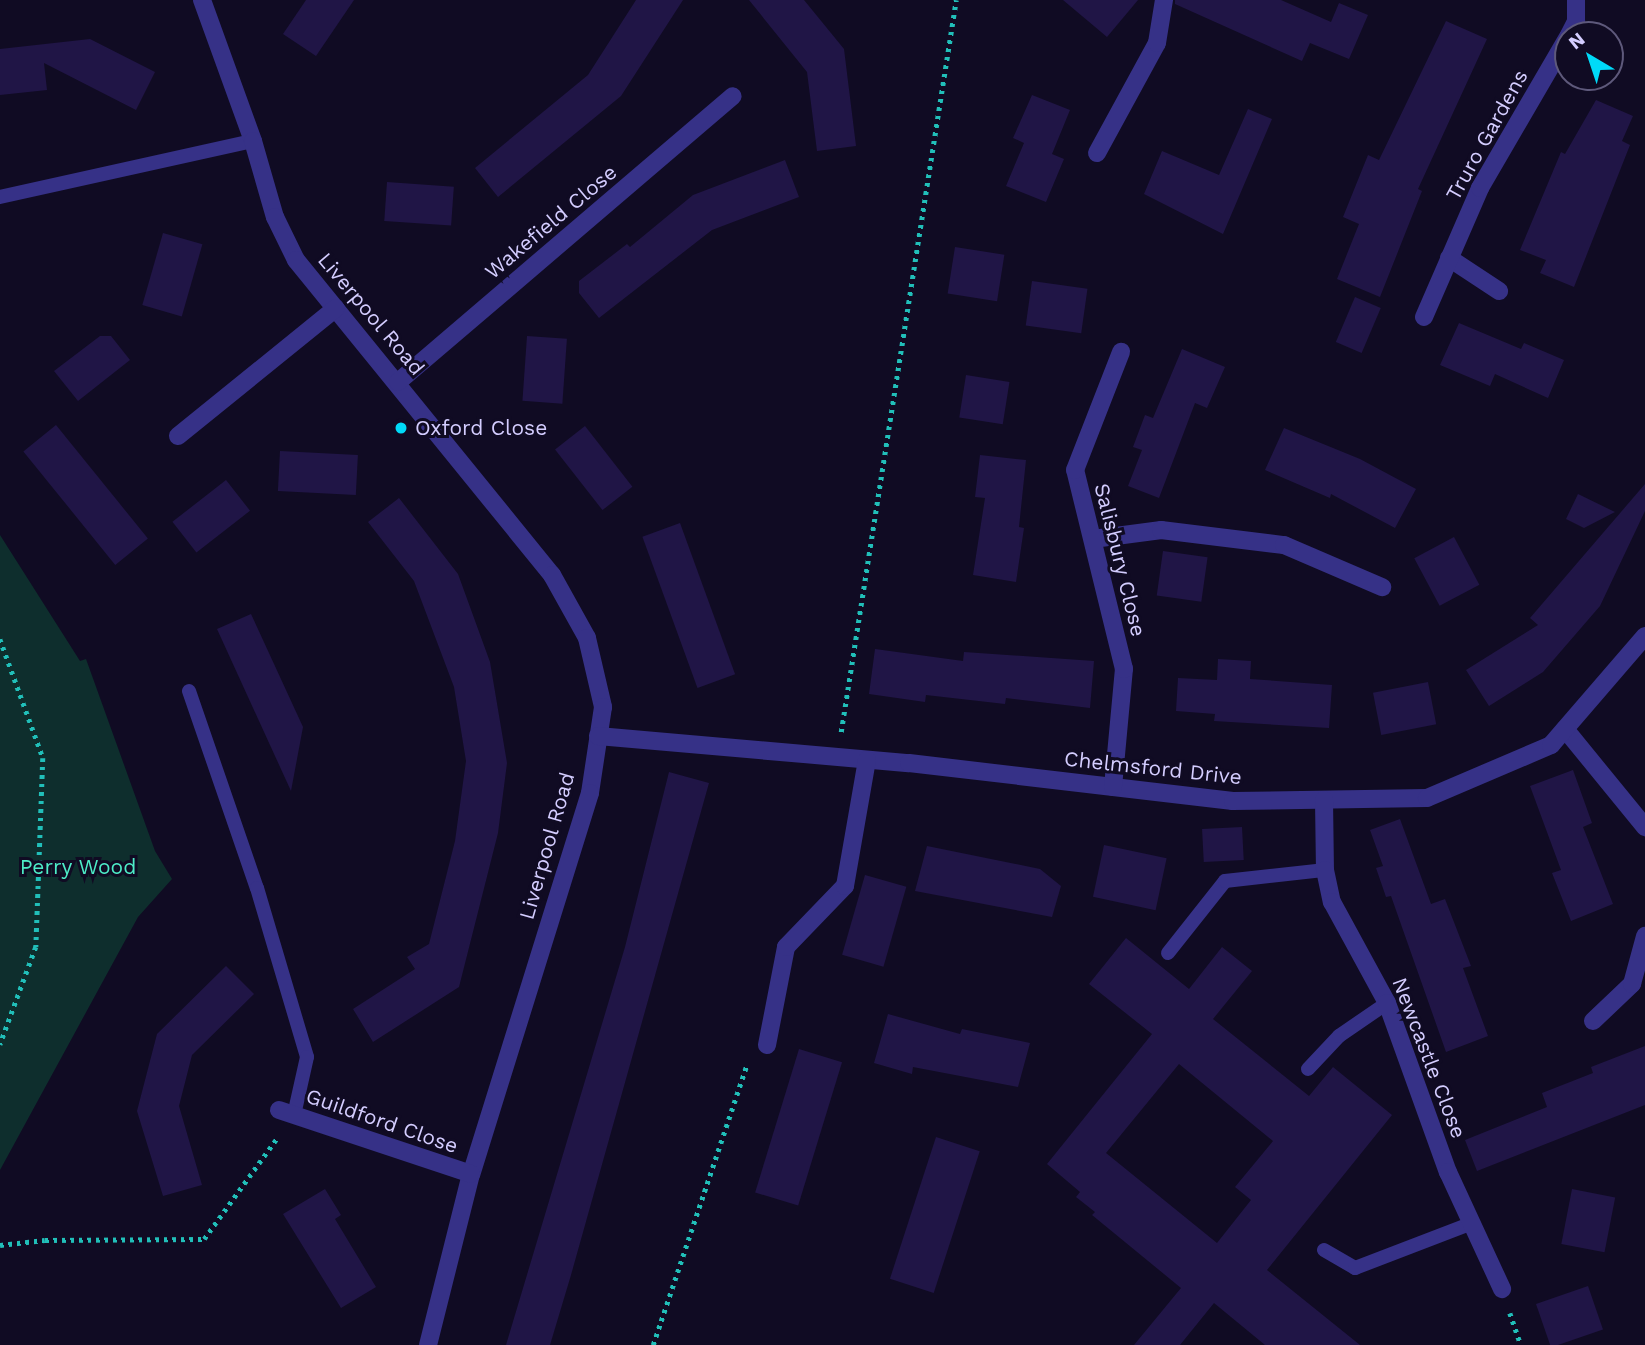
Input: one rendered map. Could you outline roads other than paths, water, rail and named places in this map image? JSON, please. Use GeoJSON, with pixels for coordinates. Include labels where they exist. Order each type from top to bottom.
{"type":"FeatureCollection","features":[{"type":"Feature","properties":{"kind":"street","name":"Liverpool Road"},"geometry":{"type":"LineString","coordinates":[[202,0],[253,141],[280,228],[296,260],[398,382],[564,596],[587,638],[603,706],[590,793],[471,1174],[428,1345]]}},
{"type":"Feature","properties":{"kind":"street"},"geometry":{"type":"LineString","coordinates":[[1097,153],[1157,43],[1164,0]]}},
{"type":"Feature","properties":{"kind":"street","name":"Truro Gardens"},"geometry":{"type":"LineString","coordinates":[[1576,0],[1576,21]]}},
{"type":"Feature","properties":{"kind":"street","name":"Truro Gardens"},"geometry":{"type":"LineString","coordinates":[[1424,317],[1480,188],[1554,60]]}},
{"type":"Feature","properties":{"kind":"street","name":"Wakefield Close"},"geometry":{"type":"LineString","coordinates":[[398,382],[733,96]]}},
{"type":"Feature","properties":{"kind":"street"},"geometry":{"type":"LineString","coordinates":[[1449,258],[1499,290]]}},
{"type":"Feature","properties":{"kind":"street"},"geometry":{"type":"LineString","coordinates":[[178,436],[336,308]]}},
{"type":"Feature","properties":{"kind":"street","name":"Salisbury Close"},"geometry":{"type":"LineString","coordinates":[[1113,787],[1124,669],[1075,470],[1121,352]]}},
{"type":"Feature","properties":{"kind":"street"},"geometry":{"type":"LineString","coordinates":[[1093,539],[1161,530],[1284,545],[1382,587]]}},
{"type":"Feature","properties":{"kind":"street","name":"Chelmsford Drive"},"geometry":{"type":"LineString","coordinates":[[598,736],[867,760],[1233,801],[1427,798],[1551,745],[1645,636]]}},
{"type":"Feature","properties":{"kind":"street"},"geometry":{"type":"LineString","coordinates":[[1565,729],[1645,827]]}},
{"type":"Feature","properties":{"kind":"street"},"geometry":{"type":"LineString","coordinates":[[759,1049],[786,947],[845,886],[867,760]]}},
{"type":"Feature","properties":{"kind":"street","name":"Newcastle Close"},"geometry":{"type":"LineString","coordinates":[[1324,800],[1325,870],[1332,902],[1387,1003],[1448,1172],[1502,1289]]}},
{"type":"Feature","properties":{"kind":"street"},"geometry":{"type":"LineString","coordinates":[[1593,1021],[1632,984],[1645,936]]}},
{"type":"Feature","properties":{"kind":"street","name":"Guildford Close"},"geometry":{"type":"LineString","coordinates":[[287,1112],[471,1174]]}},
{"type":"Feature","properties":{"kind":"lane"},"geometry":{"type":"LineString","coordinates":[[0,197],[253,141]]}},
{"type":"Feature","properties":{"kind":"lane"},"geometry":{"type":"LineString","coordinates":[[189,691],[257,888],[307,1057],[287,1112]]}},
{"type":"Feature","properties":{"kind":"lane"},"geometry":{"type":"LineString","coordinates":[[1168,953],[1226,881],[1325,870]]}},
{"type":"Feature","properties":{"kind":"lane"},"geometry":{"type":"LineString","coordinates":[[1308,1069],[1339,1036],[1387,1003]]}},
{"type":"Feature","properties":{"kind":"lane"},"geometry":{"type":"LineString","coordinates":[[1324,1251],[1355,1268],[1472,1223]]}},
{"type":"Feature","properties":{"kind":"place","name":"Oxford Close"},"geometry":{"type":"Point","coordinates":[401,428]}},
{"type":"Feature","properties":{"kind":"park label","name":"Perry Wood"},"geometry":{"type":"Point","coordinates":[78,867]}}]}
